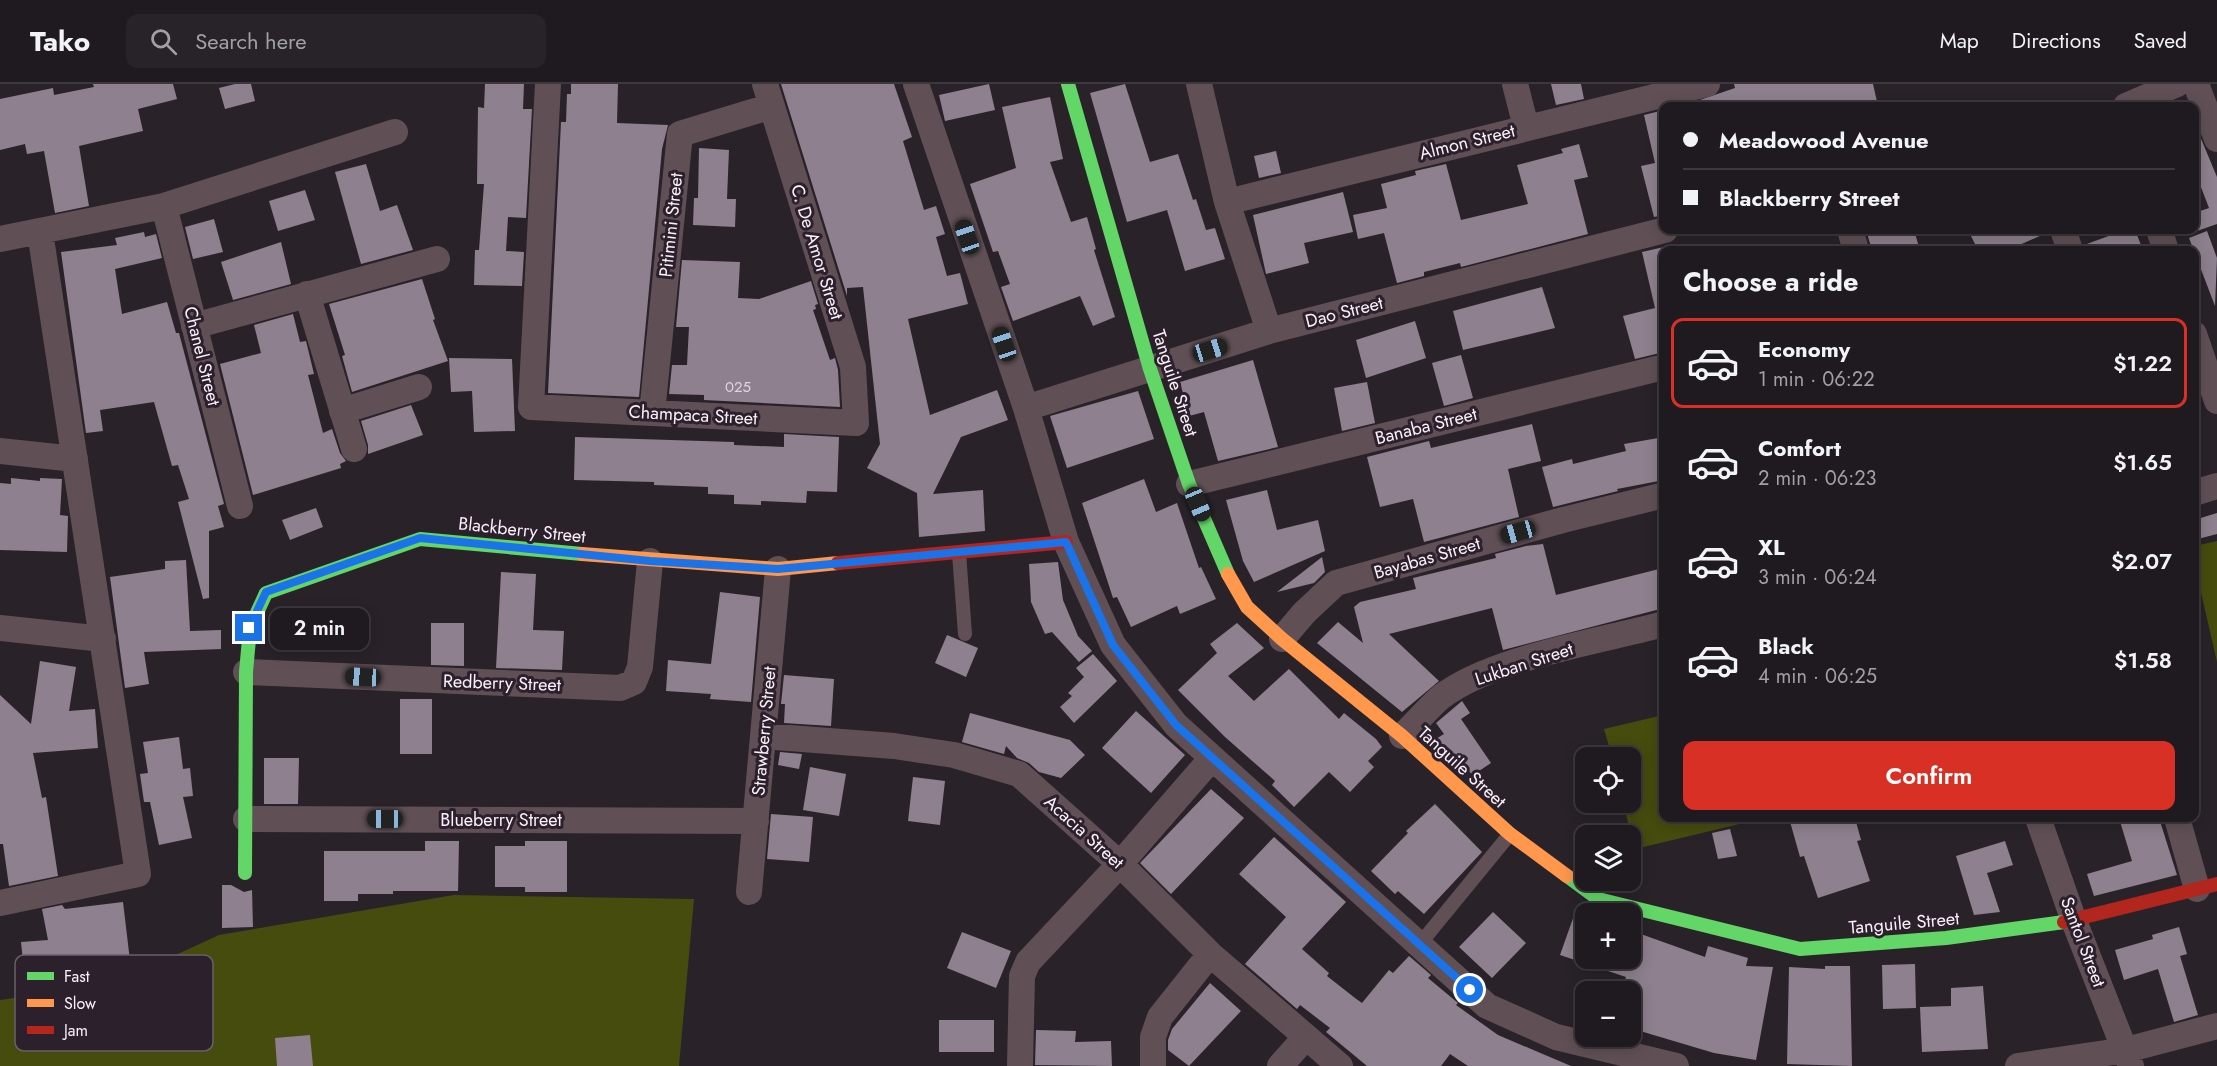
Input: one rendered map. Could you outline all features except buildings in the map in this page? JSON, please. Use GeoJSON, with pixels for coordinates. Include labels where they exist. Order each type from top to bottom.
{"type":"FeatureCollection","features":[{"type":"Feature","properties":{"kind":"street","name":"Champaca Street"},"geometry":{"type":"LineString","coordinates":[[548,84],[531,407],[856,423]]}},
{"type":"Feature","properties":{"kind":"street"},"geometry":{"type":"LineString","coordinates":[[916,84],[1026,408],[1066,542],[1113,645],[1176,725],[1487,1006],[1556,1037],[1676,1066]]}},
{"type":"Feature","properties":{"kind":"street","name":"Tanguile Street"},"geometry":{"type":"LineString","coordinates":[[1068,84],[1150,369],[1190,484],[1222,563],[1248,607],[1282,639],[1402,736],[1510,834],[1598,899],[1800,949],[1946,938],[2074,921],[2207,887]]}},
{"type":"Feature","properties":{"kind":"street"},"geometry":{"type":"LineString","coordinates":[[1199,84],[1227,202],[1269,332]]}},
{"type":"Feature","properties":{"kind":"street"},"geometry":{"type":"LineString","coordinates":[[1515,84],[1526,127]]}},
{"type":"Feature","properties":{"kind":"street","name":"Almon Street"},"geometry":{"type":"LineString","coordinates":[[1227,202],[1707,84]]}},
{"type":"Feature","properties":{"kind":"street"},"geometry":{"type":"LineString","coordinates":[[2135,102],[2177,84]]}},
{"type":"Feature","properties":{"kind":"street"},"geometry":{"type":"LineString","coordinates":[[2196,84],[2217,139]]}},
{"type":"Feature","properties":{"kind":"street","name":"Pitimini Street"},"geometry":{"type":"LineString","coordinates":[[652,413],[680,134],[769,95]]}},
{"type":"Feature","properties":{"kind":"street","name":"C. De Amor Street"},"geometry":{"type":"LineString","coordinates":[[769,95],[853,367],[856,423]]}},
{"type":"Feature","properties":{"kind":"street"},"geometry":{"type":"LineString","coordinates":[[0,239],[164,206],[395,132]]}},
{"type":"Feature","properties":{"kind":"street","name":"Chanel Street"},"geometry":{"type":"LineString","coordinates":[[164,206],[240,506]]}},
{"type":"Feature","properties":{"kind":"street"},"geometry":{"type":"LineString","coordinates":[[0,903],[138,874],[40,232]]}},
{"type":"Feature","properties":{"kind":"street","name":"Dao Street"},"geometry":{"type":"LineString","coordinates":[[1026,408],[1269,332],[1659,232]]}},
{"type":"Feature","properties":{"kind":"street"},"geometry":{"type":"LineString","coordinates":[[194,326],[437,259]]}},
{"type":"Feature","properties":{"kind":"street"},"geometry":{"type":"LineString","coordinates":[[307,294],[354,449]]}},
{"type":"Feature","properties":{"kind":"street"},"geometry":{"type":"LineString","coordinates":[[2199,349],[2217,401]]}},
{"type":"Feature","properties":{"kind":"street","name":"Banaba Street"},"geometry":{"type":"LineString","coordinates":[[1190,484],[1659,368]]}},
{"type":"Feature","properties":{"kind":"street"},"geometry":{"type":"LineString","coordinates":[[342,411],[418,387]]}},
{"type":"Feature","properties":{"kind":"street"},"geometry":{"type":"LineString","coordinates":[[0,451],[75,459]]}},
{"type":"Feature","properties":{"kind":"street"},"geometry":{"type":"LineString","coordinates":[[2199,491],[2217,486]]}},
{"type":"Feature","properties":{"kind":"street","name":"Bayabas Street"},"geometry":{"type":"LineString","coordinates":[[1282,639],[1304,613],[1336,583],[1563,520],[1659,496]]}},
{"type":"Feature","properties":{"kind":"street","name":"Blackberry Street"},"geometry":{"type":"LineString","coordinates":[[245,873],[246,672],[249,628],[266,592],[420,538],[650,561],[778,569],[1066,542]]}},
{"type":"Feature","properties":{"kind":"street","name":"Redberry Street"},"geometry":{"type":"LineString","coordinates":[[246,672],[620,688],[634,682],[640,667],[650,561]]}},
{"type":"Feature","properties":{"kind":"street","name":"Strawberry Street"},"geometry":{"type":"LineString","coordinates":[[749,892],[778,569]]}},
{"type":"Feature","properties":{"kind":"street","name":"Lukban Street"},"geometry":{"type":"LineString","coordinates":[[1402,736],[1442,697],[1483,674],[1659,625]]}},
{"type":"Feature","properties":{"kind":"street"},"geometry":{"type":"LineString","coordinates":[[0,628],[103,639]]}},
{"type":"Feature","properties":{"kind":"street","name":"Acacia Street"},"geometry":{"type":"LineString","coordinates":[[764,736],[894,746],[954,754],[1019,774],[1120,864],[1210,954],[1340,1066]]}},
{"type":"Feature","properties":{"kind":"street"},"geometry":{"type":"LineString","coordinates":[[1020,1066],[1022,976],[1028,962],[1120,864],[1212,758]]}},
{"type":"Feature","properties":{"kind":"street","name":"Blueberry Street"},"geometry":{"type":"LineString","coordinates":[[246,819],[756,821]]}},
{"type":"Feature","properties":{"kind":"street","name":"Santol Street"},"geometry":{"type":"LineString","coordinates":[[2039,822],[2074,921],[2129,1058]]}},
{"type":"Feature","properties":{"kind":"street"},"geometry":{"type":"LineString","coordinates":[[2179,822],[2207,887]]}},
{"type":"Feature","properties":{"kind":"street"},"geometry":{"type":"LineString","coordinates":[[1153,1066],[1153,1037],[1160,1017],[1210,954]]}},
{"type":"Feature","properties":{"kind":"street"},"geometry":{"type":"LineString","coordinates":[[2018,1066],[2129,1058],[2217,1026]]}},
{"type":"Feature","properties":{"kind":"street"},"geometry":{"type":"LineString","coordinates":[[1280,1066],[1305,1038]]}},
{"type":"Feature","properties":{"kind":"lane"},"geometry":{"type":"LineString","coordinates":[[959,553],[965,634]]}},
{"type":"Feature","properties":{"kind":"lane"},"geometry":{"type":"LineString","coordinates":[[1419,945],[1510,834]]}},
{"type":"Feature","properties":{"kind":"green space"},"geometry":{"type":"Polygon","coordinates":[[[2217,541],[2217,662],[2199,584],[2199,545],[2217,541]]]}},
{"type":"Feature","properties":{"kind":"green space"},"geometry":{"type":"Polygon","coordinates":[[[1659,716],[1659,822],[1748,822],[1641,848],[1641,825],[1629,825],[1626,813],[1641,813],[1641,747],[1609,747],[1604,729],[1659,716]]]}},
{"type":"Feature","properties":{"kind":"green space"},"geometry":{"type":"Polygon","coordinates":[[[454,895],[694,899],[679,1066],[0,1066],[0,1000],[15,998],[15,1051],[213,1051],[213,955],[176,955],[219,935],[454,895]]]}},
{"type":"Feature","properties":{"kind":"traffic: fast"},"geometry":{"type":"LineString","coordinates":[[1068,84],[1150,369],[1189,484],[1228,574]]}},
{"type":"Feature","properties":{"kind":"traffic: fast"},"geometry":{"type":"LineString","coordinates":[[245,873],[246,672],[250,628],[266,593],[420,539],[582,554]]}},
{"type":"Feature","properties":{"kind":"traffic: fast"},"geometry":{"type":"LineString","coordinates":[[1567,876],[1598,899],[1800,949],[1946,938],[2064,922]]}},
{"type":"Feature","properties":{"kind":"traffic: slow"},"geometry":{"type":"LineString","coordinates":[[582,554],[778,569],[838,563]]}},
{"type":"Feature","properties":{"kind":"traffic: slow"},"geometry":{"type":"LineString","coordinates":[[1228,574],[1247,607],[1282,639],[1402,736],[1510,834],[1567,876]]}},
{"type":"Feature","properties":{"kind":"traffic: jam"},"geometry":{"type":"LineString","coordinates":[[838,563],[1066,542]]}},
{"type":"Feature","properties":{"kind":"traffic: jam"},"geometry":{"type":"LineString","coordinates":[[2064,922],[2217,884]]}},
{"type":"Feature","properties":{"kind":"route"},"geometry":{"type":"LineString","coordinates":[[249,628],[266,592],[420,538],[650,561],[778,569],[1066,542],[1113,645],[1176,725],[1470,990]]}}]}
